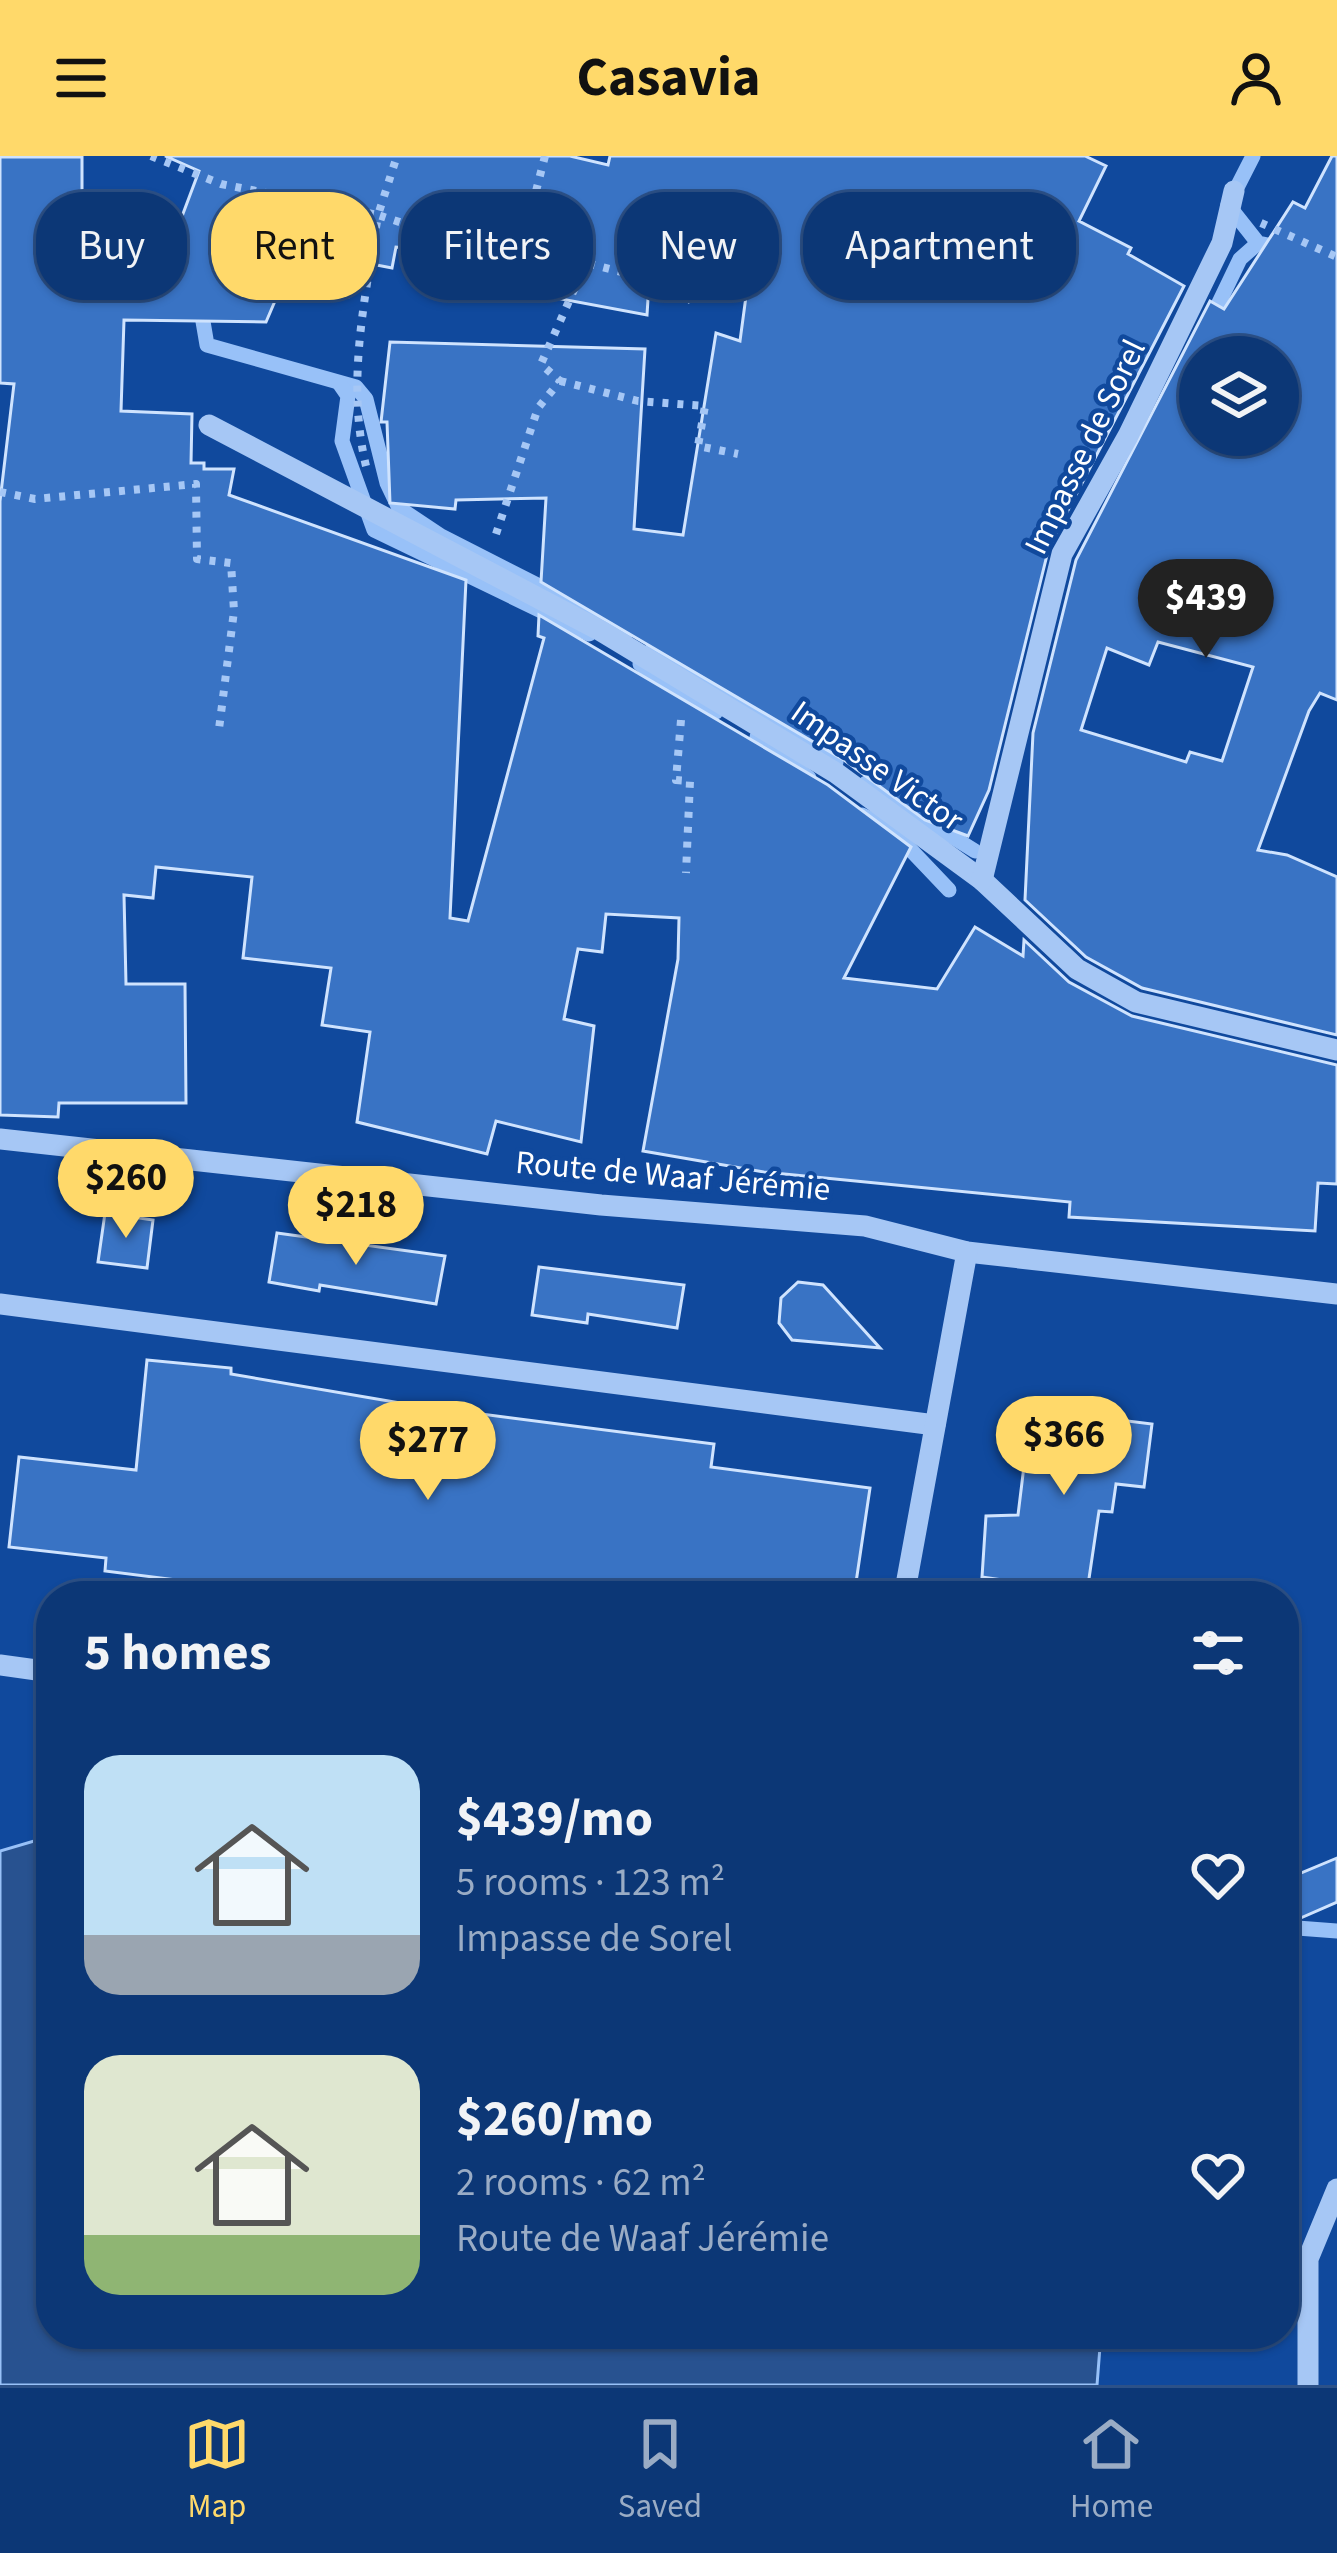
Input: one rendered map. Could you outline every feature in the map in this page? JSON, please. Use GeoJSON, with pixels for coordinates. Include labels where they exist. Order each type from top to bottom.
{"type":"FeatureCollection","features":[{"type":"Feature","properties":{"kind":"street","name":"Impasse de Sorel"},"geometry":{"type":"LineString","coordinates":[[982,880],[1062,554],[1128,436],[1222,243],[1234,191]]}},
{"type":"Feature","properties":{"kind":"street","name":"Impasse Victor"},"geometry":{"type":"LineString","coordinates":[[209,425],[682,677],[836,772],[982,880],[1077,969],[1136,1002],[1239,1031],[1337,1050]]}},
{"type":"Feature","properties":{"kind":"street","name":"Route de Waaf Jérémie"},"geometry":{"type":"LineString","coordinates":[[0,1139],[178,1154],[601,1205],[865,1226],[967,1252],[1337,1294]]}},
{"type":"Feature","properties":{"kind":"street"},"geometry":{"type":"LineString","coordinates":[[907,1581],[967,1252]]}},
{"type":"Feature","properties":{"kind":"street"},"geometry":{"type":"LineString","coordinates":[[0,1304],[935,1425]]}},
{"type":"Feature","properties":{"kind":"street"},"geometry":{"type":"LineString","coordinates":[[0,1665],[36,1670]]}},
{"type":"Feature","properties":{"kind":"street"},"geometry":{"type":"LineString","coordinates":[[1307,2385],[1307,2259],[1337,2188]]}},
{"type":"Feature","properties":{"kind":"path"},"geometry":{"type":"LineString","coordinates":[[151,156],[221,184],[401,222]]}},
{"type":"Feature","properties":{"kind":"path"},"geometry":{"type":"LineString","coordinates":[[354,409],[378,214],[398,156]]}},
{"type":"Feature","properties":{"kind":"path"},"geometry":{"type":"LineString","coordinates":[[536,192],[545,156]]}},
{"type":"Feature","properties":{"kind":"path"},"geometry":{"type":"LineString","coordinates":[[1234,191],[1237,211],[1337,257]]}},
{"type":"Feature","properties":{"kind":"path"},"geometry":{"type":"LineString","coordinates":[[593,265],[672,285],[695,304]]}},
{"type":"Feature","properties":{"kind":"path"},"geometry":{"type":"LineString","coordinates":[[570,300],[541,364],[560,381],[638,401],[705,406],[698,446],[738,454]]}},
{"type":"Feature","properties":{"kind":"path"},"geometry":{"type":"LineString","coordinates":[[484,569],[538,408],[560,381]]}},
{"type":"Feature","properties":{"kind":"path"},"geometry":{"type":"LineString","coordinates":[[0,492],[35,499],[196,484],[197,559],[230,563],[234,610],[219,729]]}},
{"type":"Feature","properties":{"kind":"path"},"geometry":{"type":"LineString","coordinates":[[682,677],[676,780],[690,781],[686,873]]}},
{"type":"Feature","properties":{"kind":"water"},"geometry":{"type":"Polygon","coordinates":[[[36,1840],[36,2349],[1100,2349],[1097,2385],[0,2385],[0,1851],[36,1840]]]}},
{"type":"Feature","properties":{"kind":"building"},"geometry":{"type":"Polygon","coordinates":[[[165,156],[570,156],[608,165],[610,156],[1085,156],[1106,166],[1079,221],[1131,248],[1128,254],[1184,286],[1049,547],[989,790],[968,836],[925,820],[844,760],[541,582],[546,498],[456,500],[455,509],[390,503],[387,422],[381,422],[390,342],[645,349],[634,529],[683,535],[716,333],[740,341],[745,300],[779,300],[779,192],[617,192],[617,300],[648,300],[647,315],[567,300],[593,300],[593,192],[401,192],[401,247],[396,247],[392,268],[377,265],[377,192],[211,192],[211,300],[275,300],[266,322],[124,320],[121,411],[192,414],[191,463],[204,463],[204,469],[234,469],[229,495],[466,580],[450,918],[468,921],[544,638],[538,636],[539,615],[828,785],[911,847],[844,978],[937,989],[975,927],[1023,956],[1024,940],[1069,982],[1132,1016],[1337,1065],[1337,1184],[1318,1183],[1315,1231],[1069,1217],[1070,1202],[764,1172],[643,1151],[678,959],[679,918],[606,914],[602,952],[578,949],[564,1019],[594,1026],[581,1142],[496,1121],[487,1154],[357,1122],[370,1032],[322,1025],[331,968],[243,958],[252,877],[156,867],[153,898],[124,895],[126,984],[185,984],[186,1103],[59,1103],[58,1117],[0,1115],[0,501],[14,384],[0,383],[0,157],[82,157],[82,192],[36,192],[36,300],[187,300],[187,203],[199,171],[165,156]]]}},
{"type":"Feature","properties":{"kind":"building"},"geometry":{"type":"Polygon","coordinates":[[[1332,156],[1337,156],[1337,700],[1320,693],[1309,711],[1258,850],[1287,855],[1337,877],[1337,1035],[1142,988],[1086,957],[1025,900],[1033,733],[1076,560],[1179,361],[1179,456],[1299,456],[1299,336],[1192,336],[1210,301],[1224,309],[1293,202],[1305,208],[1332,156]],[[1158,642],[1149,665],[1107,648],[1081,730],[1186,762],[1190,752],[1222,761],[1253,667],[1158,642]]]}},
{"type":"Feature","properties":{"kind":"building"},"geometry":{"type":"Polygon","coordinates":[[[105,1213],[153,1220],[147,1268],[98,1262],[105,1213]]]}},
{"type":"Feature","properties":{"kind":"building"},"geometry":{"type":"Polygon","coordinates":[[[277,1233],[445,1256],[436,1304],[320,1285],[319,1291],[269,1282],[277,1233]]]}},
{"type":"Feature","properties":{"kind":"building"},"geometry":{"type":"Polygon","coordinates":[[[539,1267],[684,1285],[677,1328],[588,1314],[587,1323],[532,1315],[539,1267]]]}},
{"type":"Feature","properties":{"kind":"building"},"geometry":{"type":"Polygon","coordinates":[[[798,1282],[823,1285],[880,1348],[792,1340],[779,1323],[781,1298],[798,1282]]]}},
{"type":"Feature","properties":{"kind":"building"},"geometry":{"type":"Polygon","coordinates":[[[147,1360],[231,1368],[231,1374],[412,1405],[714,1444],[711,1467],[870,1488],[856,1581],[184,1581],[105,1571],[106,1558],[9,1547],[19,1457],[136,1470],[147,1360]]]}},
{"type":"Feature","properties":{"kind":"building"},"geometry":{"type":"Polygon","coordinates":[[[1031,1409],[1152,1424],[1144,1487],[1116,1484],[1112,1512],[1099,1511],[1089,1581],[982,1577],[986,1516],[1018,1515],[1031,1409]]]}},
{"type":"Feature","properties":{"kind":"building"},"geometry":{"type":"Polygon","coordinates":[[[1337,1858],[1337,1902],[1299,1919],[1299,1874],[1337,1858]]]}},
{"type":"Feature","properties":{"kind":"waterway"},"geometry":{"type":"LineString","coordinates":[[1253,156],[1228,205],[1258,243],[1283,248]]}},
{"type":"Feature","properties":{"kind":"waterway"},"geometry":{"type":"LineString","coordinates":[[1216,309],[1240,259],[1258,243]]}},
{"type":"Feature","properties":{"kind":"waterway"},"geometry":{"type":"LineString","coordinates":[[200,304],[207,345],[356,387],[366,399],[387,483],[399,508],[441,536],[628,631]]}},
{"type":"Feature","properties":{"kind":"waterway"},"geometry":{"type":"LineString","coordinates":[[339,383],[348,396],[342,441],[374,530],[589,634]]}},
{"type":"Feature","properties":{"kind":"waterway"},"geometry":{"type":"LineString","coordinates":[[653,647],[836,762]]}},
{"type":"Feature","properties":{"kind":"waterway"},"geometry":{"type":"LineString","coordinates":[[640,664],[674,691],[716,712]]}},
{"type":"Feature","properties":{"kind":"waterway"},"geometry":{"type":"LineString","coordinates":[[757,737],[809,778]]}},
{"type":"Feature","properties":{"kind":"waterway"},"geometry":{"type":"LineString","coordinates":[[866,783],[975,851]]}},
{"type":"Feature","properties":{"kind":"waterway"},"geometry":{"type":"LineString","coordinates":[[862,815],[890,828],[949,890]]}},
{"type":"Feature","properties":{"kind":"waterway"},"geometry":{"type":"LineString","coordinates":[[1299,1928],[1337,1931]]}}]}
